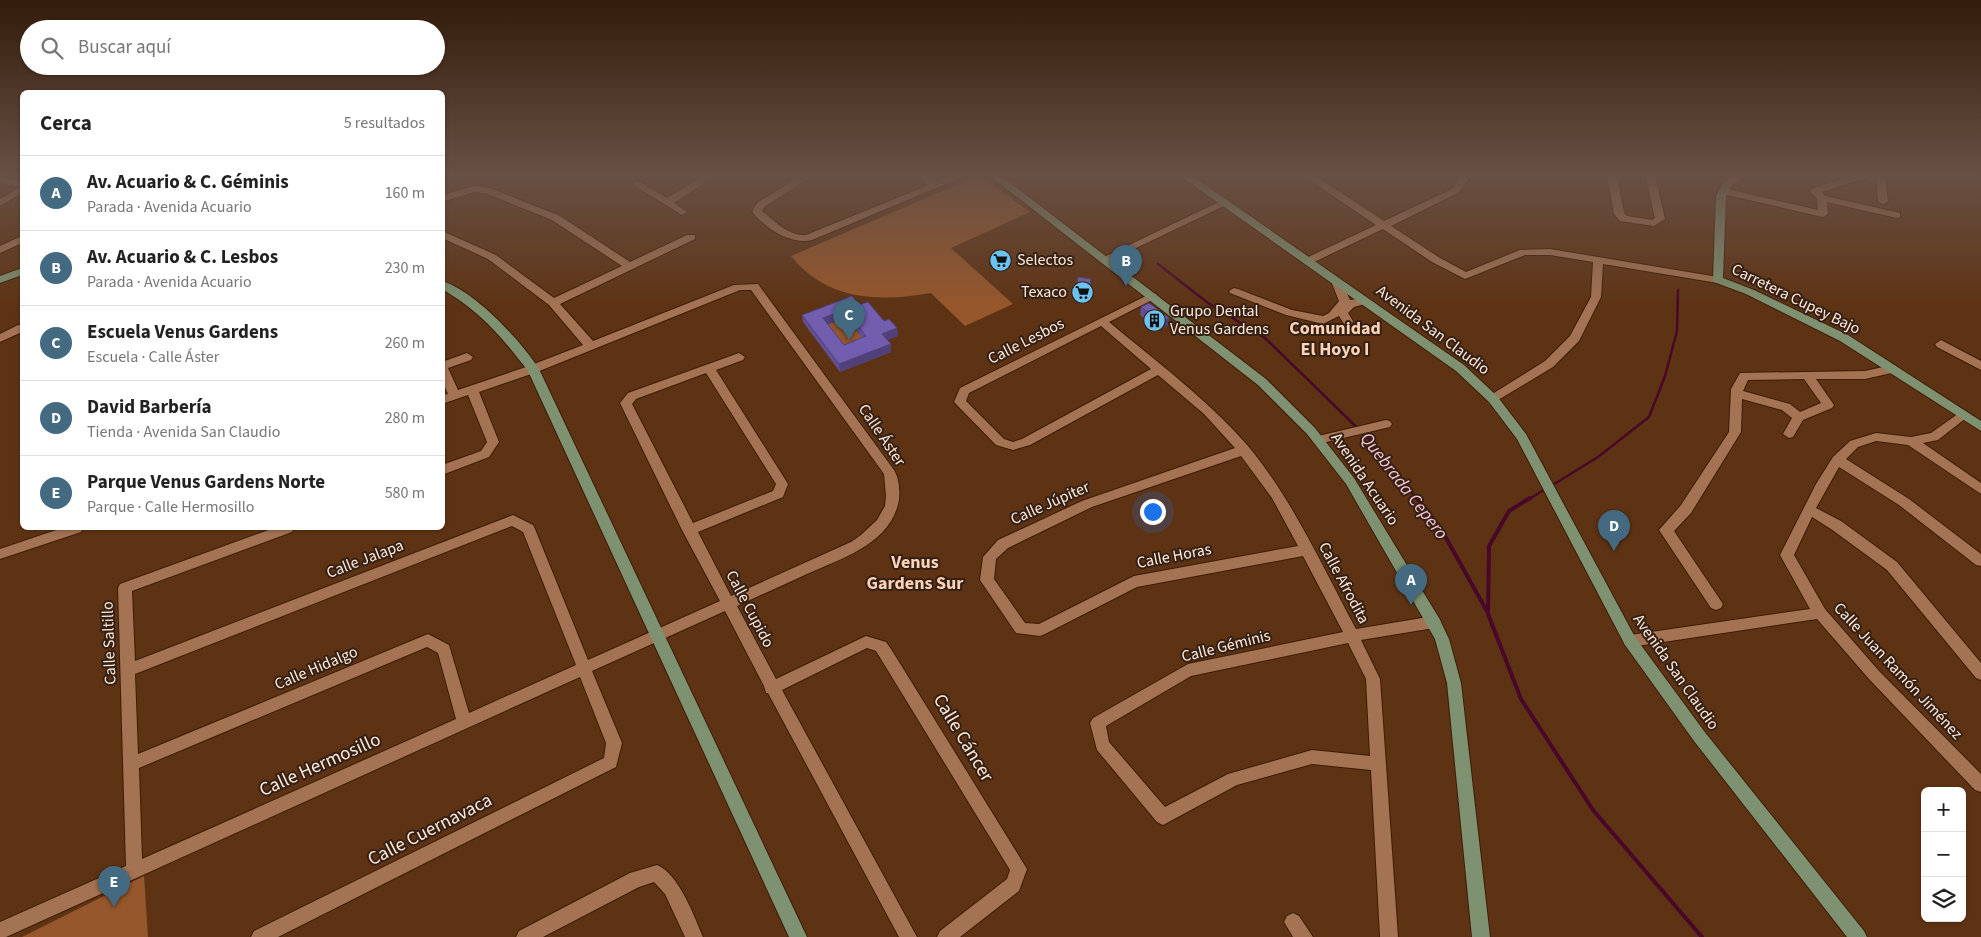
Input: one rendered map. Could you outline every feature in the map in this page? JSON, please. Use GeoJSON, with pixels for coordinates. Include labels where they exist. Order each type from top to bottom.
{"type":"FeatureCollection","features":[{"type":"Feature","properties":{"kind":"street"},"geometry":{"type":"LineString","coordinates":[[557,219],[629,266]]}},
{"type":"Feature","properties":{"kind":"street"},"geometry":{"type":"LineString","coordinates":[[766,219],[788,236],[797,240],[808,238],[855,219]]}},
{"type":"Feature","properties":{"kind":"street","name":"Avenida Acuario"},"geometry":{"type":"LineString","coordinates":[[1052,219],[1262,382],[1318,440],[1350,481],[1434,622],[1442,639],[1454,683],[1481,937]]}},
{"type":"Feature","properties":{"kind":"street"},"geometry":{"type":"LineString","coordinates":[[1105,259],[1190,219]]}},
{"type":"Feature","properties":{"kind":"street","name":"Avenida San Claudio"},"geometry":{"type":"LineString","coordinates":[[1249,219],[1460,368],[1493,399],[1522,437],[1630,641],[1699,736],[1858,937]]}},
{"type":"Feature","properties":{"kind":"street"},"geometry":{"type":"LineString","coordinates":[[1373,219],[1465,276],[1524,252],[1550,252],[1718,280]]}},
{"type":"Feature","properties":{"kind":"street"},"geometry":{"type":"LineString","coordinates":[[1308,261],[1396,219]]}},
{"type":"Feature","properties":{"kind":"street"},"geometry":{"type":"LineString","coordinates":[[1624,219],[1654,223],[1660,219]]}},
{"type":"Feature","properties":{"kind":"street","name":"Carretera Cupey Bajo"},"geometry":{"type":"LineString","coordinates":[[1720,219],[1718,280],[1750,292],[1844,338],[1962,416],[1981,426]]}},
{"type":"Feature","properties":{"kind":"street"},"geometry":{"type":"LineString","coordinates":[[445,235],[492,257],[553,303],[591,346],[533,369],[445,399]]}},
{"type":"Feature","properties":{"kind":"street"},"geometry":{"type":"LineString","coordinates":[[553,303],[691,237]]}},
{"type":"Feature","properties":{"kind":"street"},"geometry":{"type":"LineString","coordinates":[[0,250],[20,240]]}},
{"type":"Feature","properties":{"kind":"street"},"geometry":{"type":"LineString","coordinates":[[1493,399],[1549,364],[1575,338],[1596,297],[1598,259]]}},
{"type":"Feature","properties":{"kind":"street"},"geometry":{"type":"LineString","coordinates":[[0,280],[20,272]]}},
{"type":"Feature","properties":{"kind":"street"},"geometry":{"type":"LineString","coordinates":[[1234,291],[1290,313],[1307,315],[1323,320],[1333,316],[1345,301],[1336,281]]}},
{"type":"Feature","properties":{"kind":"street"},"geometry":{"type":"LineString","coordinates":[[445,286],[471,302],[499,327],[533,369],[798,937]]}},
{"type":"Feature","properties":{"kind":"street","name":"Calle Áster"},"geometry":{"type":"LineString","coordinates":[[591,346],[738,287],[754,286],[890,474],[894,489],[890,513],[874,534],[856,546],[657,636]]}},
{"type":"Feature","properties":{"kind":"street","name":"Calle Lesbos"},"geometry":{"type":"LineString","coordinates":[[1152,296],[964,391],[960,402],[1000,442],[1013,446],[1026,442],[1160,369]]}},
{"type":"Feature","properties":{"kind":"street"},"geometry":{"type":"LineString","coordinates":[[1348,321],[1342,313],[1350,304],[1365,301]]}},
{"type":"Feature","properties":{"kind":"street","name":"Calle Afrodita"},"geometry":{"type":"LineString","coordinates":[[1101,322],[1160,369],[1208,411],[1244,450],[1276,495],[1307,550],[1373,679],[1389,937]]}},
{"type":"Feature","properties":{"kind":"street"},"geometry":{"type":"LineString","coordinates":[[0,338],[20,329]]}},
{"type":"Feature","properties":{"kind":"street"},"geometry":{"type":"LineString","coordinates":[[1941,344],[1981,366]]}},
{"type":"Feature","properties":{"kind":"street","name":"Calle Cupido"},"geometry":{"type":"LineString","coordinates":[[739,356],[632,396],[626,403],[771,688],[908,937]]}},
{"type":"Feature","properties":{"kind":"street"},"geometry":{"type":"LineString","coordinates":[[445,366],[468,357]]}},
{"type":"Feature","properties":{"kind":"street"},"geometry":{"type":"LineString","coordinates":[[689,530],[778,494],[782,484],[709,368]]}},
{"type":"Feature","properties":{"kind":"street"},"geometry":{"type":"LineString","coordinates":[[1716,604],[1666,530],[1686,509],[1735,432],[1737,393],[1744,376],[1865,375],[1892,370]]}},
{"type":"Feature","properties":{"kind":"street"},"geometry":{"type":"LineString","coordinates":[[445,374],[455,396]]}},
{"type":"Feature","properties":{"kind":"street"},"geometry":{"type":"LineString","coordinates":[[1789,434],[1799,417],[1828,405],[1808,376]]}},
{"type":"Feature","properties":{"kind":"street"},"geometry":{"type":"LineString","coordinates":[[445,469],[485,454],[493,442],[472,390]]}},
{"type":"Feature","properties":{"kind":"street"},"geometry":{"type":"LineString","coordinates":[[1737,393],[1786,407],[1799,417]]}},
{"type":"Feature","properties":{"kind":"street","name":"Calle Juan Ramón Jiménez"},"geometry":{"type":"LineString","coordinates":[[1962,416],[1934,437],[1911,442],[1876,437],[1854,444],[1837,460],[1820,486],[1787,555],[1820,613],[1874,676],[1981,785]]}},
{"type":"Feature","properties":{"kind":"street"},"geometry":{"type":"LineString","coordinates":[[1318,440],[1386,424]]}},
{"type":"Feature","properties":{"kind":"street"},"geometry":{"type":"LineString","coordinates":[[1911,442],[1981,489]]}},
{"type":"Feature","properties":{"kind":"street","name":"Calle Júpiter"},"geometry":{"type":"LineString","coordinates":[[1057,621],[1040,630],[1021,629],[986,580],[990,557],[1003,544],[1087,504],[1244,450]]}},
{"type":"Feature","properties":{"kind":"street"},"geometry":{"type":"LineString","coordinates":[[1837,460],[1904,502],[1981,561]]}},
{"type":"Feature","properties":{"kind":"street"},"geometry":{"type":"LineString","coordinates":[[1810,510],[1836,525],[1892,566],[1981,674]]}},
{"type":"Feature","properties":{"kind":"street","name":"Calle Jalapa"},"geometry":{"type":"LineString","coordinates":[[128,670],[513,520],[528,529],[614,743],[612,754]]}},
{"type":"Feature","properties":{"kind":"street"},"geometry":{"type":"LineString","coordinates":[[0,554],[70,530]]}},
{"type":"Feature","properties":{"kind":"street","name":"Calle Saltillo"},"geometry":{"type":"LineString","coordinates":[[134,870],[125,588],[282,530]]}},
{"type":"Feature","properties":{"kind":"street","name":"Calle Horas"},"geometry":{"type":"LineString","coordinates":[[1057,621],[1134,582],[1307,550]]}},
{"type":"Feature","properties":{"kind":"street"},"geometry":{"type":"LineString","coordinates":[[1630,641],[1820,613]]}},
{"type":"Feature","properties":{"kind":"street","name":"Calle Géminis"},"geometry":{"type":"LineString","coordinates":[[1379,764],[1312,757],[1234,778],[1163,817],[1102,745],[1098,723],[1188,670],[1352,636],[1434,622]]}},
{"type":"Feature","properties":{"kind":"street","name":"Calle Hermosillo"},"geometry":{"type":"LineString","coordinates":[[0,930],[657,636]]}},
{"type":"Feature","properties":{"kind":"street","name":"Calle Hidalgo"},"geometry":{"type":"LineString","coordinates":[[131,764],[428,640],[444,649],[464,722]]}},
{"type":"Feature","properties":{"kind":"street","name":"Calle Cáncer"},"geometry":{"type":"LineString","coordinates":[[771,688],[866,642],[881,646],[886,652],[1019,869],[1013,885],[946,937]]}},
{"type":"Feature","properties":{"kind":"street","name":"Calle Cuernavaca"},"geometry":{"type":"LineString","coordinates":[[260,937],[611,762],[612,754]]}},
{"type":"Feature","properties":{"kind":"street"},"geometry":{"type":"LineString","coordinates":[[524,937],[636,879],[658,873],[671,888],[694,937]]}},
{"type":"Feature","properties":{"kind":"street"},"geometry":{"type":"LineString","coordinates":[[1293,922],[1304,937]]}},
{"type":"Feature","properties":{"kind":"shaded area"},"geometry":{"type":"Polygon","coordinates":[[[878,219],[1015,219],[951,248],[1013,304],[965,326],[931,293],[892,297],[855,295],[837,290],[821,282],[805,271],[791,256],[878,219]]]}},
{"type":"Feature","properties":{"kind":"shaded area"},"geometry":{"type":"Polygon","coordinates":[[[846,317],[870,348],[845,352],[824,326],[846,317]]]}},
{"type":"Feature","properties":{"kind":"shaded area"},"geometry":{"type":"Polygon","coordinates":[[[144,876],[148,937],[22,937],[144,876]]]}},
{"type":"Feature","properties":{"kind":"building"},"geometry":{"type":"Polygon","coordinates":[[[1078,277],[1091,279],[1089,291],[1076,290],[1078,277]]]}},
{"type":"Feature","properties":{"kind":"building"},"geometry":{"type":"Polygon","coordinates":[[[852,296],[859,305],[868,302],[884,321],[889,319],[897,328],[882,334],[891,344],[839,364],[802,315],[852,296]],[[845,310],[823,318],[844,345],[866,336],[845,310]]]}},
{"type":"Feature","properties":{"kind":"building"},"geometry":{"type":"Polygon","coordinates":[[[1149,303],[1169,318],[1161,322],[1141,307],[1149,303]]]}},
{"type":"Feature","properties":{"kind":"waterway","name":"Quebrada Cepero"},"geometry":{"type":"LineString","coordinates":[[1158,264],[1208,303],[1265,338],[1376,446],[1418,500]]}},
{"type":"Feature","properties":{"kind":"waterway"},"geometry":{"type":"LineString","coordinates":[[1551,486],[1598,457],[1649,417],[1665,376],[1677,331],[1678,290]]}},
{"type":"Feature","properties":{"kind":"waterway"},"geometry":{"type":"LineString","coordinates":[[1528,500],[1545,489]]}},
{"type":"Feature","properties":{"kind":"waterway","name":"Quebrada Cepero"},"geometry":{"type":"LineString","coordinates":[[1417,498],[1441,529],[1488,613]]}},
{"type":"Feature","properties":{"kind":"waterway"},"geometry":{"type":"LineString","coordinates":[[1530,498],[1509,511],[1489,546],[1488,614],[1521,699],[1593,810],[1702,937]]}},
{"type":"Feature","properties":{"kind":"place","name":"Selectos"},"geometry":{"type":"Point","coordinates":[1001,260]}},
{"type":"Feature","properties":{"kind":"place","name":"Av. Acuario & C. Lesbos"},"geometry":{"type":"Point","coordinates":[1126,286]}},
{"type":"Feature","properties":{"kind":"place","name":"Texaco"},"geometry":{"type":"Point","coordinates":[1083,292]}},
{"type":"Feature","properties":{"kind":"place","name":"Grupo Dental Venus Gardens"},"geometry":{"type":"Point","coordinates":[1154,320]}},
{"type":"Feature","properties":{"kind":"place","name":"Escuela Venus Gardens"},"geometry":{"type":"Point","coordinates":[849,340]}},
{"type":"Feature","properties":{"kind":"place","name":"David Barbería"},"geometry":{"type":"Point","coordinates":[1614,551]}},
{"type":"Feature","properties":{"kind":"place","name":"Av. Acuario & C. Géminis"},"geometry":{"type":"Point","coordinates":[1411,605]}},
{"type":"Feature","properties":{"kind":"place","name":"Parque Venus Gardens Norte"},"geometry":{"type":"Point","coordinates":[114,907]}},
{"type":"Feature","properties":{"kind":"district","name":"Comunidad El Hoyo I"},"geometry":{"type":"Point","coordinates":[1335,338]}},
{"type":"Feature","properties":{"kind":"district","name":"Venus Gardens Sur"},"geometry":{"type":"Point","coordinates":[915,572]}}]}
